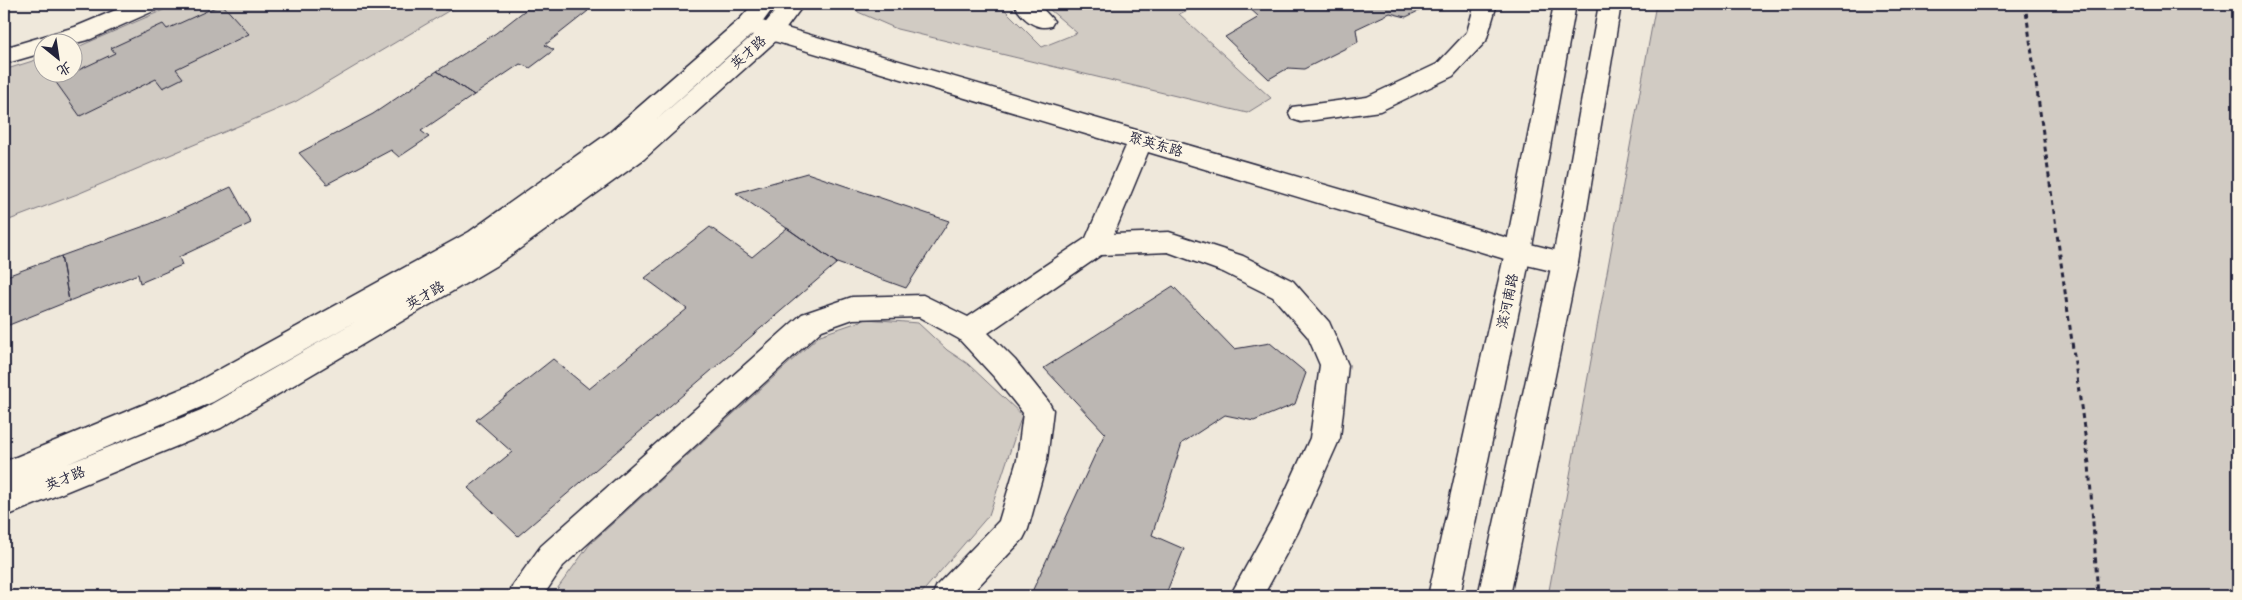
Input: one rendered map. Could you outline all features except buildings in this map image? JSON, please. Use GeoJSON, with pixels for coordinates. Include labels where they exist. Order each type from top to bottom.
{"type":"FeatureCollection","features":[{"type":"Feature","properties":{"kind":"main road"},"geometry":{"type":"LineString","coordinates":[[82,33],[150,4]]}},
{"type":"Feature","properties":{"kind":"main road","name":"英才路"},"geometry":{"type":"LineString","coordinates":[[4,503],[211,419],[488,258],[635,152],[759,29],[765,4]]}},
{"type":"Feature","properties":{"kind":"main road","name":"英才路"},"geometry":{"type":"LineString","coordinates":[[4,476],[203,394],[478,239],[619,138],[793,4]]}},
{"type":"Feature","properties":{"kind":"main road"},"geometry":{"type":"LineString","coordinates":[[1025,4],[1042,21]]}},
{"type":"Feature","properties":{"kind":"main road"},"geometry":{"type":"LineString","coordinates":[[1301,113],[1371,105],[1446,70],[1478,35],[1486,4]]}},
{"type":"Feature","properties":{"kind":"main road","name":"滨河南路"},"geometry":{"type":"LineString","coordinates":[[1444,596],[1518,252],[1565,4]]}},
{"type":"Feature","properties":{"kind":"main road"},"geometry":{"type":"LineString","coordinates":[[1494,596],[1564,263],[1610,4]]}},
{"type":"Feature","properties":{"kind":"main road","name":"聚英东路"},"geometry":{"type":"LineString","coordinates":[[759,29],[1518,252],[1564,263]]}},
{"type":"Feature","properties":{"kind":"main road"},"geometry":{"type":"LineString","coordinates":[[4,56],[32,48]]}},
{"type":"Feature","properties":{"kind":"main road"},"geometry":{"type":"LineString","coordinates":[[1096,245],[1141,140]]}},
{"type":"Feature","properties":{"kind":"main road"},"geometry":{"type":"LineString","coordinates":[[969,331],[1096,245],[1169,242],[1233,264],[1283,289],[1319,330],[1334,365],[1325,438],[1287,522],[1246,596]]}},
{"type":"Feature","properties":{"kind":"main road"},"geometry":{"type":"LineString","coordinates":[[524,596],[552,556],[812,322],[852,308],[923,306],[969,331],[1005,368],[1038,410],[1032,460],[1012,528],[948,596]]}},
{"type":"Feature","properties":{"kind":"path"},"geometry":{"type":"LineString","coordinates":[[2024,4],[2089,464],[2098,596]]}},
{"type":"Feature","properties":{"kind":"shaded area"},"geometry":{"type":"Polygon","coordinates":[[[177,4],[460,4],[295,102],[80,193],[4,222],[4,70],[32,61],[32,82],[82,82],[82,45],[177,4]]]}},
{"type":"Feature","properties":{"kind":"shaded area"},"geometry":{"type":"Polygon","coordinates":[[[855,4],[999,4],[1042,47],[1077,33],[1043,4],[1201,4],[1179,14],[1271,98],[1247,113],[897,29],[858,12],[855,4]]]}},
{"type":"Feature","properties":{"kind":"shaded area"},"geometry":{"type":"Polygon","coordinates":[[[1656,4],[2238,4],[2238,596],[1548,596],[1656,4]]]}},
{"type":"Feature","properties":{"kind":"shaded area"},"geometry":{"type":"Polygon","coordinates":[[[867,319],[918,323],[947,350],[968,364],[1022,415],[989,515],[919,596],[552,596],[590,544],[820,335],[867,319]]]}}]}
